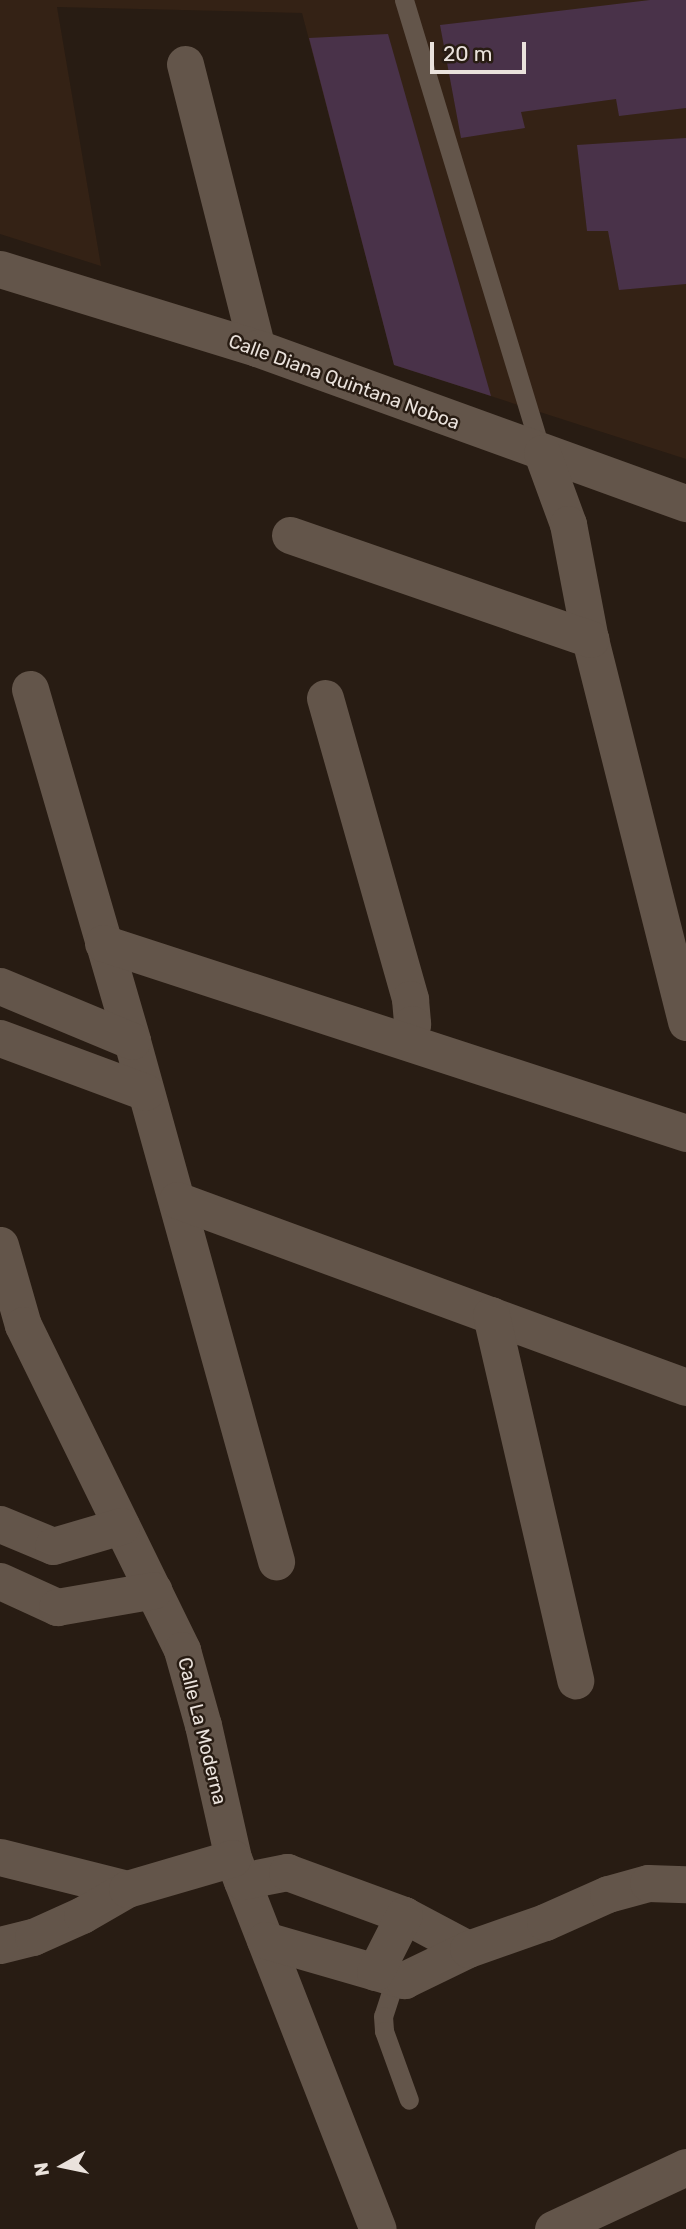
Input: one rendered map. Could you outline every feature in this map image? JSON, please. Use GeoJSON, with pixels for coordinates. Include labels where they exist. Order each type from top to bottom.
{"type":"FeatureCollection","features":[{"type":"Feature","properties":{"kind":"street"},"geometry":{"type":"LineString","coordinates":[[185,64],[257,348]]}},
{"type":"Feature","properties":{"kind":"street","name":"Calle Diana Quintana Noboa"},"geometry":{"type":"LineString","coordinates":[[0,269],[257,348],[686,503]]}},
{"type":"Feature","properties":{"kind":"street"},"geometry":{"type":"LineString","coordinates":[[542,453],[568,524],[590,639],[686,1022]]}},
{"type":"Feature","properties":{"kind":"street"},"geometry":{"type":"LineString","coordinates":[[290,535],[590,639]]}},
{"type":"Feature","properties":{"kind":"street"},"geometry":{"type":"LineString","coordinates":[[30,689],[177,1200],[276,1561]]}},
{"type":"Feature","properties":{"kind":"street"},"geometry":{"type":"LineString","coordinates":[[325,698],[410,999],[412,1024],[408,1041]]}},
{"type":"Feature","properties":{"kind":"street"},"geometry":{"type":"LineString","coordinates":[[103,943],[686,1133]]}},
{"type":"Feature","properties":{"kind":"street"},"geometry":{"type":"LineString","coordinates":[[0,986],[132,1041]]}},
{"type":"Feature","properties":{"kind":"street"},"geometry":{"type":"LineString","coordinates":[[0,1038],[145,1092]]}},
{"type":"Feature","properties":{"kind":"street"},"geometry":{"type":"LineString","coordinates":[[177,1200],[686,1387]]}},
{"type":"Feature","properties":{"kind":"street","name":"Calle La Moderna"},"geometry":{"type":"LineString","coordinates":[[0,1245],[23,1325],[182,1650],[203,1725],[237,1870],[378,2229]]}},
{"type":"Feature","properties":{"kind":"street"},"geometry":{"type":"LineString","coordinates":[[491,1315],[575,1680]]}},
{"type":"Feature","properties":{"kind":"street"},"geometry":{"type":"LineString","coordinates":[[0,1524],[53,1546],[121,1526]]}},
{"type":"Feature","properties":{"kind":"street"},"geometry":{"type":"LineString","coordinates":[[0,1581],[57,1607],[154,1590]]}},
{"type":"Feature","properties":{"kind":"street"},"geometry":{"type":"LineString","coordinates":[[0,1857],[127,1889]]}},
{"type":"Feature","properties":{"kind":"street"},"geometry":{"type":"LineString","coordinates":[[0,1945],[33,1937],[82,1915],[127,1889],[237,1870],[287,1872],[404,1915],[468,1949]]}},
{"type":"Feature","properties":{"kind":"street"},"geometry":{"type":"LineString","coordinates":[[265,1940],[389,1976],[545,1922],[608,1894],[648,1883],[686,1884]]}},
{"type":"Feature","properties":{"kind":"street"},"geometry":{"type":"LineString","coordinates":[[389,1976],[404,1915]]}},
{"type":"Feature","properties":{"kind":"street"},"geometry":{"type":"LineString","coordinates":[[553,2229],[686,2167]]}},
{"type":"Feature","properties":{"kind":"lane"},"geometry":{"type":"LineString","coordinates":[[404,0],[542,453]]}},
{"type":"Feature","properties":{"kind":"lane"},"geometry":{"type":"LineString","coordinates":[[389,1976],[391,1992],[383,2016],[384,2031],[409,2100]]}},
{"type":"Feature","properties":{"kind":"shaded area"},"geometry":{"type":"Polygon","coordinates":[[[0,0],[686,0],[686,459],[394,365],[302,13],[57,7],[101,266],[0,234],[0,0]]]}},
{"type":"Feature","properties":{"kind":"building"},"geometry":{"type":"Polygon","coordinates":[[[650,0],[686,0],[686,108],[619,116],[616,99],[521,112],[525,128],[461,138],[440,25],[650,0]]]}},
{"type":"Feature","properties":{"kind":"building"},"geometry":{"type":"Polygon","coordinates":[[[388,34],[491,396],[394,365],[309,38],[388,34]]]}},
{"type":"Feature","properties":{"kind":"building"},"geometry":{"type":"Polygon","coordinates":[[[686,138],[686,284],[619,290],[608,231],[587,231],[577,145],[686,138]]]}}]}
